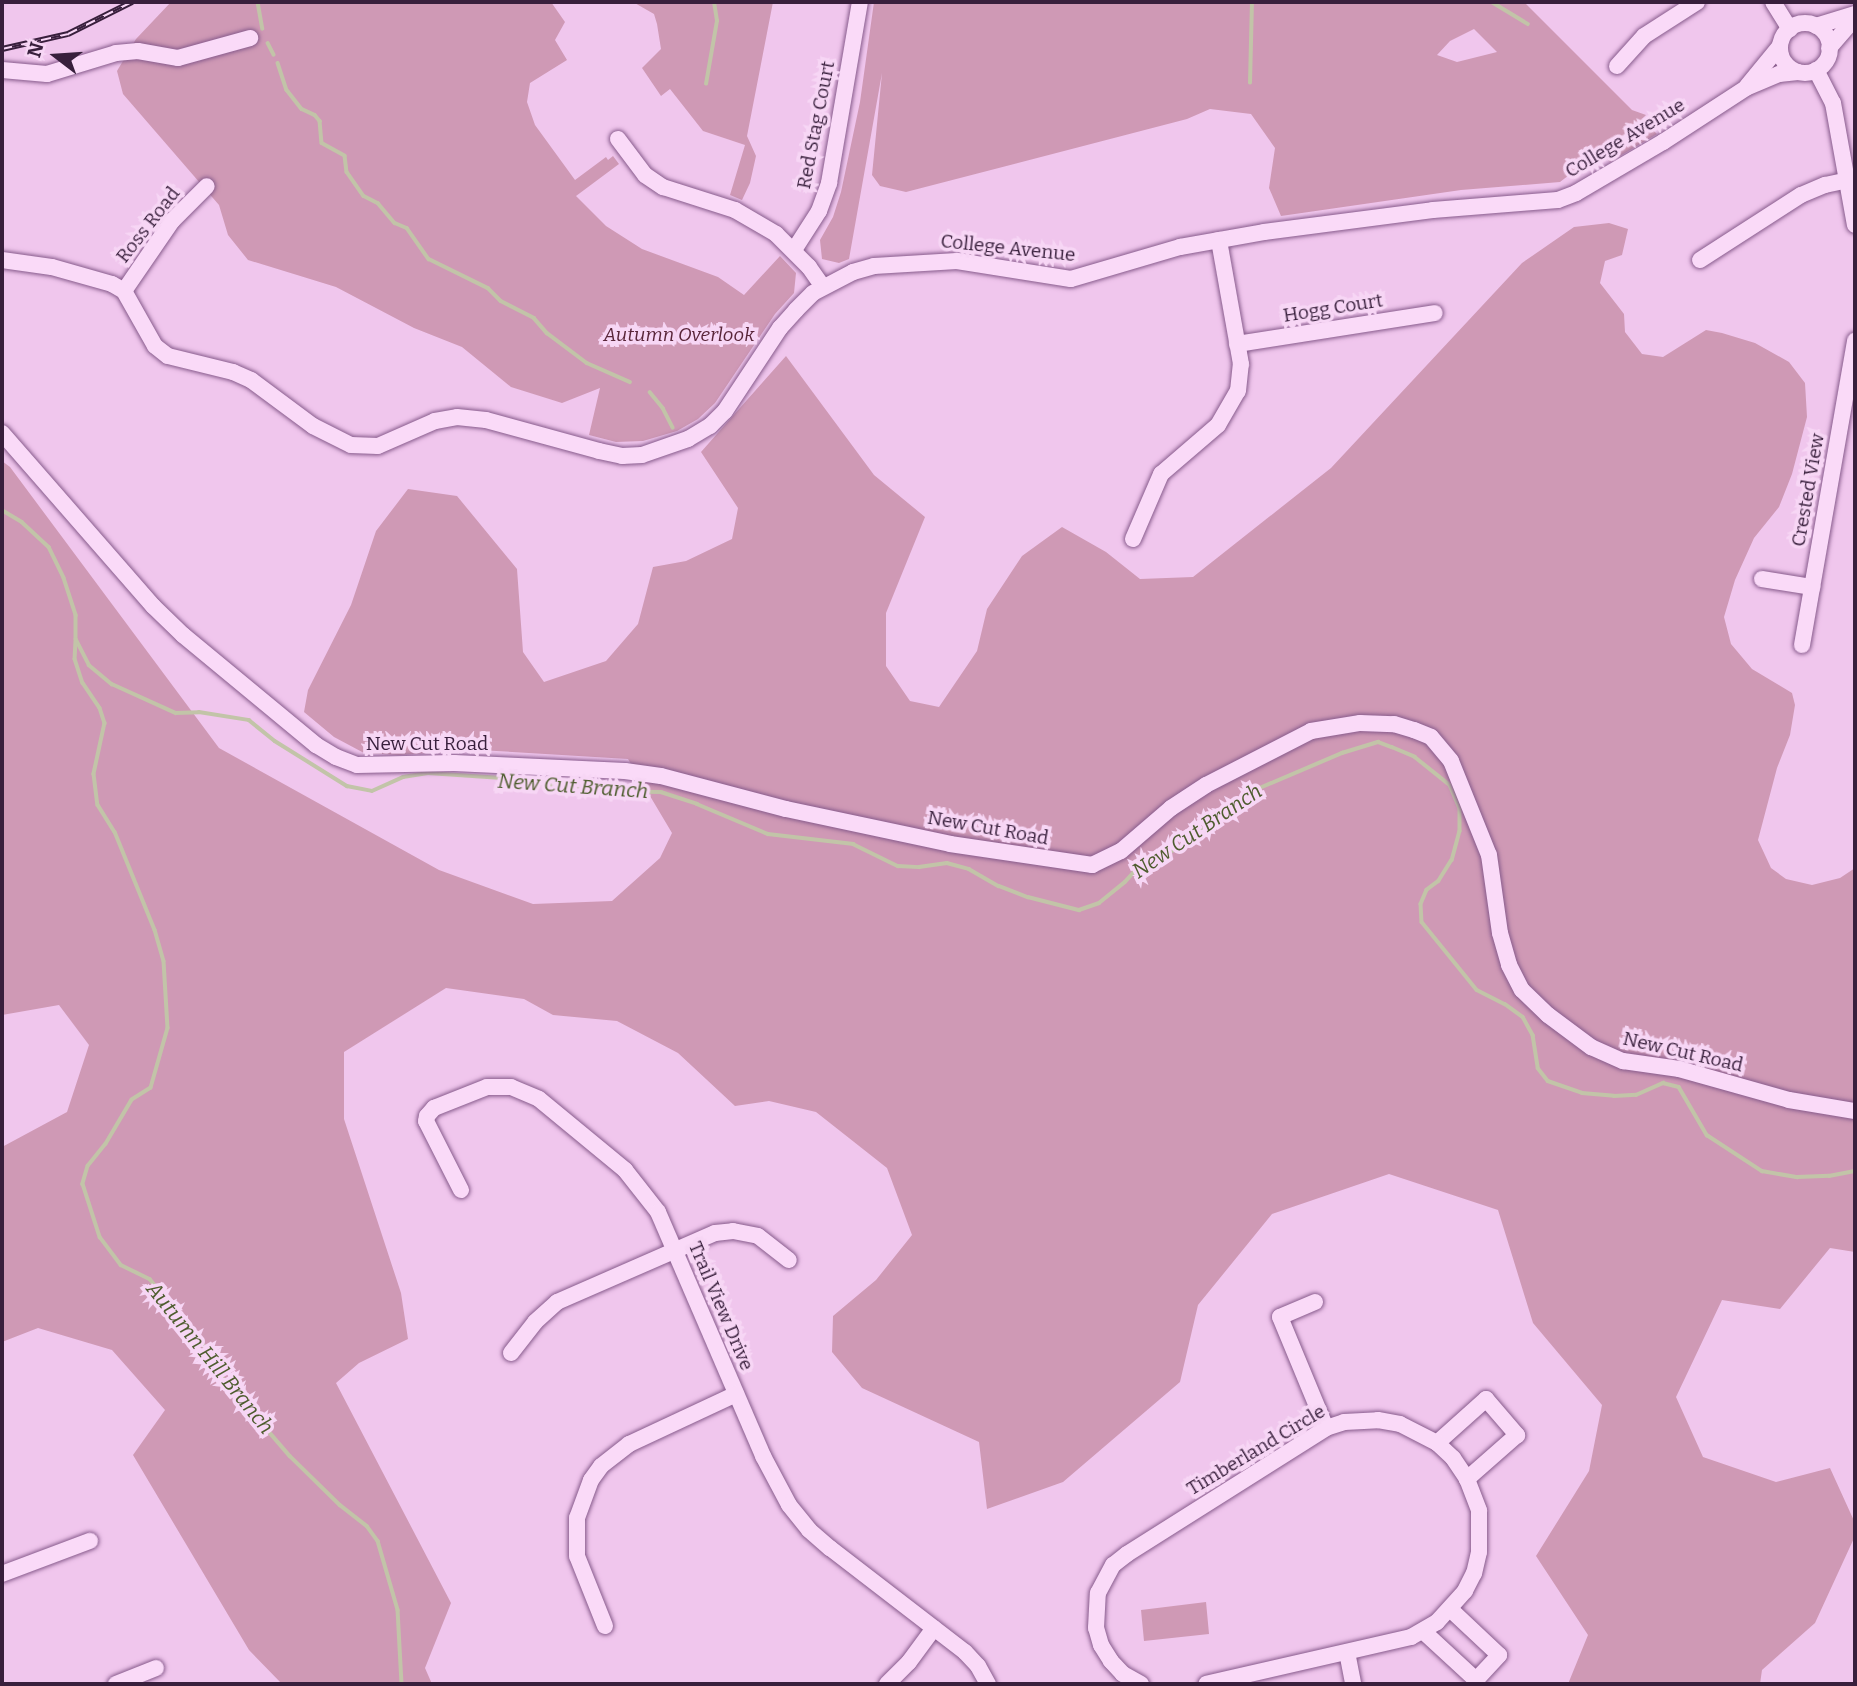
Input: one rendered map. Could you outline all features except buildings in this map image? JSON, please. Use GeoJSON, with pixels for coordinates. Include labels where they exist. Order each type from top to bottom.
{"type":"FeatureCollection","features":[{"type":"Feature","properties":{"kind":"street","name":"Red Stag Court"},"geometry":{"type":"LineString","coordinates":[[794,250],[819,211],[828,183],[860,2]]}},
{"type":"Feature","properties":{"kind":"street"},"geometry":{"type":"LineString","coordinates":[[1617,65],[1644,36],[1697,2]]}},
{"type":"Feature","properties":{"kind":"street"},"geometry":{"type":"LineString","coordinates":[[1773,2],[1790,29],[1801,23],[1816,26],[1823,31],[1829,48],[1828,57],[1816,70],[1833,103],[1855,225]]}},
{"type":"Feature","properties":{"kind":"street"},"geometry":{"type":"LineString","coordinates":[[1816,26],[1855,16]]}},
{"type":"Feature","properties":{"kind":"street"},"geometry":{"type":"LineString","coordinates":[[1829,48],[1855,16]]}},
{"type":"Feature","properties":{"kind":"street","name":"College Avenue"},"geometry":{"type":"LineString","coordinates":[[1746,88],[1780,46],[1790,29]]}},
{"type":"Feature","properties":{"kind":"street"},"geometry":{"type":"LineString","coordinates":[[2,70],[47,74],[116,53],[138,51],[178,58],[250,38]]}},
{"type":"Feature","properties":{"kind":"street"},"geometry":{"type":"LineString","coordinates":[[1780,46],[1781,57],[1788,67],[1798,72]]}},
{"type":"Feature","properties":{"kind":"street","name":"College Avenue"},"geometry":{"type":"LineString","coordinates":[[124,291],[155,346],[168,356],[233,372],[251,380],[313,426],[351,444],[378,446],[435,421],[457,417],[486,420],[622,456],[664,449],[710,426],[725,411],[780,328],[823,287],[864,269],[923,262],[986,264],[1051,278],[1071,279],[1153,254],[1219,240],[1433,210],[1558,200],[1598,181],[1746,88],[1779,74],[1816,70]]}},
{"type":"Feature","properties":{"kind":"street"},"geometry":{"type":"LineString","coordinates":[[618,139],[645,175],[663,187],[735,210],[776,234],[794,250],[823,287]]}},
{"type":"Feature","properties":{"kind":"street"},"geometry":{"type":"LineString","coordinates":[[1700,260],[1801,195],[1825,184],[1848,180]]}},
{"type":"Feature","properties":{"kind":"street","name":"Ross Road"},"geometry":{"type":"LineString","coordinates":[[124,291],[173,221],[207,186]]}},
{"type":"Feature","properties":{"kind":"street"},"geometry":{"type":"LineString","coordinates":[[1133,539],[1161,474],[1218,425],[1234,401],[1241,378],[1219,240]]}},
{"type":"Feature","properties":{"kind":"street"},"geometry":{"type":"LineString","coordinates":[[2,260],[52,267],[100,278],[124,291]]}},
{"type":"Feature","properties":{"kind":"street","name":"Hogg Court"},"geometry":{"type":"LineString","coordinates":[[1237,344],[1428,318]]}},
{"type":"Feature","properties":{"kind":"street","name":"Crested View"},"geometry":{"type":"LineString","coordinates":[[1802,645],[1855,341]]}},
{"type":"Feature","properties":{"kind":"street","name":"New Cut Road"},"geometry":{"type":"LineString","coordinates":[[2,433],[153,606],[183,635],[316,745],[336,758],[357,765],[454,763],[661,776],[786,809],[950,844],[1091,865],[1121,851],[1171,808],[1206,785],[1311,731],[1360,723],[1394,724],[1414,730],[1431,737],[1451,761],[1489,855],[1500,933],[1508,965],[1522,990],[1548,1015],[1591,1047],[1623,1061],[1688,1071],[1789,1100],[1855,1111]]}},
{"type":"Feature","properties":{"kind":"street"},"geometry":{"type":"LineString","coordinates":[[1762,579],[1812,587]]}},
{"type":"Feature","properties":{"kind":"street","name":"Trail View Drive"},"geometry":{"type":"LineString","coordinates":[[461,1191],[426,1121],[427,1116],[434,1108],[487,1087],[511,1087],[539,1099],[625,1170],[658,1212],[776,1483],[809,1530],[972,1659],[988,1684]]}},
{"type":"Feature","properties":{"kind":"street"},"geometry":{"type":"LineString","coordinates":[[511,1353],[535,1322],[557,1303],[715,1233],[733,1231],[768,1242],[789,1260]]}},
{"type":"Feature","properties":{"kind":"street"},"geometry":{"type":"LineString","coordinates":[[1315,1302],[1280,1317],[1326,1428]]}},
{"type":"Feature","properties":{"kind":"street"},"geometry":{"type":"LineString","coordinates":[[606,1626],[577,1556],[577,1518],[591,1480],[601,1466],[629,1444],[736,1394]]}},
{"type":"Feature","properties":{"kind":"street"},"geometry":{"type":"LineString","coordinates":[[1437,1443],[1486,1399],[1517,1435],[1467,1479]]}},
{"type":"Feature","properties":{"kind":"street","name":"Timberland Circle"},"geometry":{"type":"LineString","coordinates":[[1141,1684],[1123,1674],[1111,1661],[1101,1645],[1096,1628],[1098,1593],[1114,1565],[1326,1428],[1344,1422],[1378,1420],[1400,1424],[1437,1443],[1467,1479],[1479,1511],[1479,1552],[1470,1582],[1450,1609],[1424,1632],[1206,1684]]}},
{"type":"Feature","properties":{"kind":"street"},"geometry":{"type":"LineString","coordinates":[[2,1574],[90,1541]]}},
{"type":"Feature","properties":{"kind":"street"},"geometry":{"type":"LineString","coordinates":[[1424,1632],[1475,1680],[1499,1655],[1450,1609]]}},
{"type":"Feature","properties":{"kind":"street"},"geometry":{"type":"LineString","coordinates":[[887,1684],[909,1662],[934,1628]]}},
{"type":"Feature","properties":{"kind":"street"},"geometry":{"type":"LineString","coordinates":[[1347,1652],[1353,1684]]}},
{"type":"Feature","properties":{"kind":"street"},"geometry":{"type":"LineString","coordinates":[[116,1684],[156,1668]]}},
{"type":"Feature","properties":{"kind":"green space","name":"Autumn Overlook"},"geometry":{"type":"Polygon","coordinates":[[[171,2],[551,2],[565,22],[555,40],[567,60],[530,83],[527,102],[535,125],[575,180],[606,157],[608,160],[613,156],[619,164],[576,196],[606,226],[642,249],[718,277],[744,295],[780,256],[796,273],[794,293],[775,314],[715,403],[698,419],[677,431],[643,441],[616,442],[589,435],[600,388],[562,403],[511,387],[462,347],[414,328],[336,287],[248,260],[228,235],[219,205],[123,94],[117,71],[136,39],[171,2]]]}},
{"type":"Feature","properties":{"kind":"green space"},"geometry":{"type":"Polygon","coordinates":[[[633,2],[773,2],[747,136],[756,156],[750,183],[742,200],[730,195],[745,145],[703,131],[670,89],[661,96],[642,68],[661,49],[657,24],[654,14],[633,2]]]}},
{"type":"Feature","properties":{"kind":"green space"},"geometry":{"type":"Polygon","coordinates":[[[874,2],[1524,2],[1632,110],[1646,115],[1642,119],[1657,134],[1610,162],[1599,152],[1560,182],[1461,190],[1281,216],[1269,188],[1275,148],[1251,114],[1210,109],[1187,119],[906,192],[880,186],[872,175],[882,73],[849,259],[839,263],[822,259],[820,240],[833,217],[841,192],[860,102],[874,2]],[[1474,29],[1450,41],[1437,55],[1457,62],[1497,52],[1474,29]]]}},
{"type":"Feature","properties":{"kind":"green space"},"geometry":{"type":"Polygon","coordinates":[[[1609,223],[1628,229],[1622,255],[1605,261],[1600,283],[1624,314],[1625,332],[1642,354],[1663,357],[1706,330],[1755,343],[1789,362],[1805,383],[1807,417],[1792,474],[1779,507],[1754,538],[1735,580],[1724,617],[1731,644],[1752,669],[1792,693],[1795,705],[1790,735],[1777,768],[1758,840],[1771,868],[1786,879],[1812,885],[1840,878],[1855,868],[1855,1252],[1830,1248],[1780,1309],[1722,1300],[1676,1397],[1703,1457],[1776,1482],[1830,1468],[1855,1523],[1855,1536],[1815,1623],[1762,1670],[1760,1684],[1568,1684],[1588,1635],[1536,1556],[1589,1471],[1602,1405],[1533,1323],[1498,1210],[1389,1174],[1272,1214],[1198,1305],[1180,1382],[1063,1482],[987,1509],[979,1442],[862,1388],[832,1352],[833,1316],[876,1280],[912,1235],[887,1168],[816,1112],[769,1101],[735,1106],[678,1053],[617,1021],[553,1015],[524,999],[446,988],[344,1052],[344,1119],[401,1293],[408,1339],[359,1363],[336,1383],[451,1603],[425,1668],[432,1684],[282,1684],[249,1650],[133,1455],[165,1410],[112,1350],[38,1328],[2,1342],[2,1147],[67,1112],[89,1045],[59,1005],[2,1015],[2,461],[10,467],[219,748],[439,870],[533,904],[612,901],[660,858],[672,833],[628,759],[479,750],[399,755],[364,753],[334,737],[304,712],[308,690],[351,605],[376,531],[408,489],[457,496],[517,569],[523,652],[544,682],[606,661],[638,624],[653,567],[686,561],[732,539],[738,508],[701,452],[786,356],[874,475],[925,517],[886,613],[886,666],[910,701],[939,707],[977,651],[987,609],[1022,556],[1062,527],[1106,552],[1140,579],[1193,577],[1331,468],[1522,263],[1574,227],[1609,223]]]}},
{"type":"Feature","properties":{"kind":"green space"},"geometry":{"type":"Polygon","coordinates":[[[1206,1602],[1209,1634],[1144,1641],[1141,1610],[1206,1602]]]}},
{"type":"Feature","properties":{"kind":"waterway"},"geometry":{"type":"LineString","coordinates":[[258,2],[263,29]]}},
{"type":"Feature","properties":{"kind":"waterway"},"geometry":{"type":"LineString","coordinates":[[706,84],[717,21],[714,2]]}},
{"type":"Feature","properties":{"kind":"waterway"},"geometry":{"type":"LineString","coordinates":[[1250,83],[1252,2]]}},
{"type":"Feature","properties":{"kind":"waterway"},"geometry":{"type":"LineString","coordinates":[[1492,2],[1528,24]]}},
{"type":"Feature","properties":{"kind":"waterway"},"geometry":{"type":"LineString","coordinates":[[268,43],[274,55]]}},
{"type":"Feature","properties":{"kind":"waterway"},"geometry":{"type":"LineString","coordinates":[[278,63],[287,90],[302,109],[315,115],[320,121],[322,143],[345,156],[347,172],[364,196],[378,203],[395,223],[407,228],[429,259],[488,288],[501,301],[534,318],[547,333],[587,363],[630,382]]}},
{"type":"Feature","properties":{"kind":"waterway"},"geometry":{"type":"LineString","coordinates":[[650,392],[663,408],[673,428]]}},
{"type":"Feature","properties":{"kind":"waterway","name":"New Cut Branch"},"geometry":{"type":"LineString","coordinates":[[2,510],[22,522],[49,547],[64,578],[76,615],[76,639],[89,665],[112,684],[176,713],[199,712],[249,720],[275,741],[347,786],[372,791],[403,777],[428,773],[502,778],[592,791],[661,792],[768,834],[853,844],[898,866],[919,867],[947,863],[969,869],[999,886],[1028,897],[1079,910],[1099,903],[1125,882],[1143,862],[1175,850],[1255,790],[1342,753],[1378,742],[1415,757],[1450,785],[1460,809],[1460,831],[1452,860],[1439,881],[1427,890],[1421,904],[1422,922],[1477,990],[1523,1017],[1533,1035],[1538,1068],[1548,1081],[1582,1093],[1614,1096],[1636,1095],[1663,1083],[1679,1087],[1707,1135],[1762,1171],[1797,1177],[1829,1176],[1855,1171]]}},
{"type":"Feature","properties":{"kind":"waterway","name":"Autumn Hill Branch"},"geometry":{"type":"LineString","coordinates":[[76,641],[75,659],[83,683],[100,708],[105,723],[94,774],[98,805],[115,832],[155,930],[164,961],[168,1028],[151,1088],[132,1100],[106,1144],[88,1166],[83,1184],[100,1237],[121,1265],[150,1279],[210,1353],[222,1377],[290,1456],[340,1505],[367,1526],[378,1541],[398,1610],[402,1684]]}},
{"type":"Feature","properties":{"kind":"railway"},"geometry":{"type":"LineString","coordinates":[[2,49],[68,34],[132,2]]}}]}
